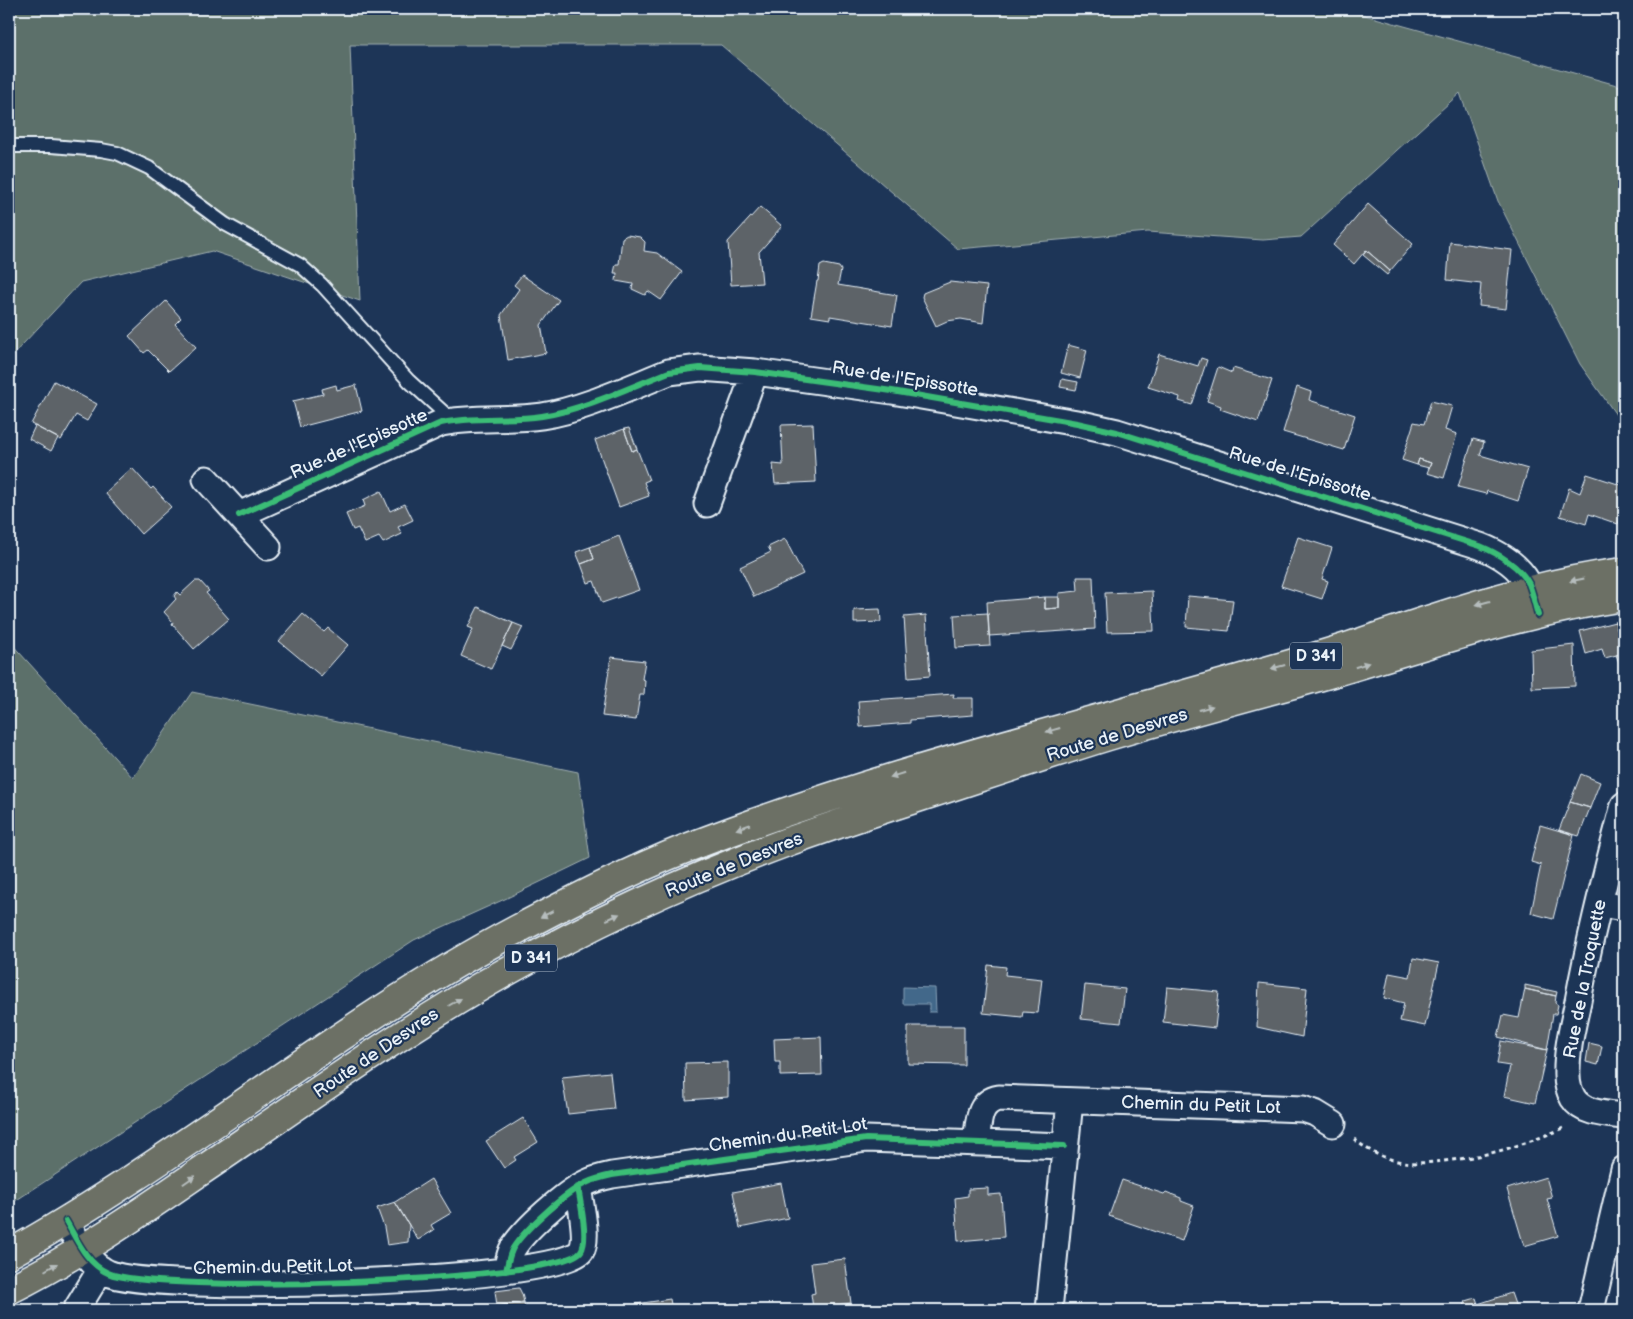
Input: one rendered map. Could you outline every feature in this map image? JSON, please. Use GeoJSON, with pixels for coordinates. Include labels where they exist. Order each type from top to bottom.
{"type":"FeatureCollection","features":[{"type":"Feature","properties":{"kind":"main road","name":"D 341"},"geometry":{"type":"LineString","coordinates":[[1534,603],[1582,579],[1624,572]]}},
{"type":"Feature","properties":{"kind":"main road","name":"D 341"},"geometry":{"type":"LineString","coordinates":[[1534,603],[1624,597]]}},
{"type":"Feature","properties":{"kind":"main road","name":"Route de Desvres"},"geometry":{"type":"LineString","coordinates":[[9,1254],[136,1177],[328,1044],[422,983],[520,928],[683,850],[750,824],[871,783],[1293,663],[1446,614],[1534,603]]}},
{"type":"Feature","properties":{"kind":"main road","name":"Route de Desvres"},"geometry":{"type":"LineString","coordinates":[[9,1290],[82,1249],[136,1215],[431,1015],[517,966],[582,932],[710,873],[781,844],[845,822],[1140,726],[1358,666],[1436,642],[1534,603]]}},
{"type":"Feature","properties":{"kind":"main road"},"geometry":{"type":"LineString","coordinates":[[573,901],[582,932]]}},
{"type":"Feature","properties":{"kind":"street","name":"Rue de l'Epissotte"},"geometry":{"type":"LineString","coordinates":[[239,515],[431,426],[453,420],[502,420],[552,414],[577,407],[670,372],[684,369],[715,368],[892,391],[1077,422],[1117,432],[1480,546],[1498,554],[1515,568],[1529,584],[1534,603]]}},
{"type":"Feature","properties":{"kind":"street"},"geometry":{"type":"LineString","coordinates":[[706,504],[755,372]]}},
{"type":"Feature","properties":{"kind":"street"},"geometry":{"type":"LineString","coordinates":[[206,479],[268,547]]}},
{"type":"Feature","properties":{"kind":"street","name":"Rue de la Troquette"},"geometry":{"type":"LineString","coordinates":[[1624,805],[1599,904],[1574,1023],[1567,1076],[1572,1097],[1578,1104],[1599,1113],[1624,1116]]}},
{"type":"Feature","properties":{"kind":"street"},"geometry":{"type":"LineString","coordinates":[[1599,904],[1624,908]]}},
{"type":"Feature","properties":{"kind":"street","name":"Chemin du Petit Lot"},"geometry":{"type":"LineString","coordinates":[[976,1142],[982,1110],[985,1104],[990,1100],[999,1098],[1304,1109],[1315,1113],[1333,1124]]}},
{"type":"Feature","properties":{"kind":"street"},"geometry":{"type":"LineString","coordinates":[[1049,1310],[1070,1101]]}},
{"type":"Feature","properties":{"kind":"street","name":"Chemin du Petit Lot"},"geometry":{"type":"LineString","coordinates":[[506,1271],[510,1254],[519,1240],[555,1204],[578,1187],[612,1175],[879,1138],[1064,1146]]}},
{"type":"Feature","properties":{"kind":"street"},"geometry":{"type":"LineString","coordinates":[[1592,1310],[1624,1169]]}},
{"type":"Feature","properties":{"kind":"street","name":"Chemin du Petit Lot"},"geometry":{"type":"LineString","coordinates":[[66,1221],[82,1249],[101,1269],[115,1275],[148,1281],[246,1285],[461,1276],[561,1262],[576,1256],[581,1251],[584,1238],[578,1187]]}},
{"type":"Feature","properties":{"kind":"street"},"geometry":{"type":"LineString","coordinates":[[76,1310],[101,1269]]}},
{"type":"Feature","properties":{"kind":"lane","name":"Rue de l'Epissotte"},"geometry":{"type":"LineString","coordinates":[[9,146],[51,146],[101,150],[117,153],[149,168],[225,224],[300,265],[322,285],[408,382],[453,420]]}},
{"type":"Feature","properties":{"kind":"path"},"geometry":{"type":"LineString","coordinates":[[1333,1124],[1368,1150],[1386,1158],[1402,1162],[1422,1163],[1476,1158],[1530,1142],[1599,1113]]}},
{"type":"Feature","properties":{"kind":"green space"},"geometry":{"type":"Polygon","coordinates":[[[9,9],[1343,9],[1624,87],[1624,426],[1580,364],[1498,201],[1460,93],[1301,237],[1263,240],[1148,232],[958,249],[721,45],[350,45],[360,301],[212,251],[81,282],[9,359],[9,9]]]}},
{"type":"Feature","properties":{"kind":"green space"},"geometry":{"type":"Polygon","coordinates":[[[9,641],[133,778],[192,692],[578,772],[590,858],[414,940],[9,1205],[9,641]]]}},
{"type":"Feature","properties":{"kind":"water"},"geometry":{"type":"Polygon","coordinates":[[[903,987],[935,988],[936,1012],[929,1012],[929,1004],[903,1004],[903,987]]]}},
{"type":"Feature","properties":{"kind":"building"},"geometry":{"type":"Polygon","coordinates":[[[1368,204],[1413,244],[1390,271],[1366,250],[1354,264],[1333,245],[1368,204]]]}},
{"type":"Feature","properties":{"kind":"building"},"geometry":{"type":"Polygon","coordinates":[[[760,207],[782,226],[759,252],[762,283],[731,285],[728,242],[760,207]]]}},
{"type":"Feature","properties":{"kind":"building"},"geometry":{"type":"Polygon","coordinates":[[[627,235],[640,237],[645,242],[644,251],[657,253],[682,272],[661,300],[648,291],[645,295],[632,289],[633,284],[616,281],[617,273],[614,273],[616,264],[619,264],[622,238],[627,235]]]}},
{"type":"Feature","properties":{"kind":"building"},"geometry":{"type":"Polygon","coordinates":[[[1450,242],[1512,250],[1506,309],[1479,306],[1481,284],[1447,280],[1450,242]]]}},
{"type":"Feature","properties":{"kind":"building"},"geometry":{"type":"Polygon","coordinates":[[[1366,250],[1390,271],[1387,275],[1363,255],[1366,250]]]}},
{"type":"Feature","properties":{"kind":"building"},"geometry":{"type":"Polygon","coordinates":[[[824,264],[839,267],[841,270],[838,285],[897,295],[892,326],[830,316],[830,319],[811,316],[820,266],[824,264]]]}},
{"type":"Feature","properties":{"kind":"building"},"geometry":{"type":"Polygon","coordinates":[[[522,275],[559,300],[541,325],[546,353],[508,360],[501,315],[519,289],[514,285],[522,275]]]}},
{"type":"Feature","properties":{"kind":"building"},"geometry":{"type":"Polygon","coordinates":[[[950,282],[987,286],[983,323],[961,319],[947,321],[936,326],[922,297],[923,293],[950,282]]]}},
{"type":"Feature","properties":{"kind":"building"},"geometry":{"type":"Polygon","coordinates":[[[166,301],[181,318],[175,324],[196,347],[169,371],[148,350],[144,353],[129,336],[166,301]]]}},
{"type":"Feature","properties":{"kind":"building"},"geometry":{"type":"Polygon","coordinates":[[[1068,345],[1087,350],[1080,378],[1061,373],[1068,345]]]}},
{"type":"Feature","properties":{"kind":"building"},"geometry":{"type":"Polygon","coordinates":[[[1159,354],[1198,366],[1201,358],[1207,360],[1192,405],[1179,401],[1180,397],[1148,387],[1159,354]]]}},
{"type":"Feature","properties":{"kind":"building"},"geometry":{"type":"Polygon","coordinates":[[[1218,367],[1232,373],[1233,368],[1272,380],[1258,422],[1220,409],[1221,406],[1207,401],[1218,367]]]}},
{"type":"Feature","properties":{"kind":"building"},"geometry":{"type":"Polygon","coordinates":[[[1062,379],[1078,382],[1076,390],[1060,387],[1062,379]]]}},
{"type":"Feature","properties":{"kind":"building"},"geometry":{"type":"Polygon","coordinates":[[[54,381],[97,404],[87,421],[76,415],[61,440],[31,424],[54,381]]]}},
{"type":"Feature","properties":{"kind":"building"},"geometry":{"type":"Polygon","coordinates":[[[336,385],[337,390],[356,385],[362,411],[300,427],[293,401],[323,394],[322,389],[336,385]]]}},
{"type":"Feature","properties":{"kind":"building"},"geometry":{"type":"Polygon","coordinates":[[[1297,387],[1311,392],[1309,400],[1355,415],[1344,450],[1283,432],[1297,387]]]}},
{"type":"Feature","properties":{"kind":"building"},"geometry":{"type":"Polygon","coordinates":[[[1431,401],[1452,406],[1445,430],[1457,434],[1444,478],[1427,473],[1431,463],[1419,459],[1417,465],[1402,460],[1414,422],[1424,424],[1431,401]]]}},
{"type":"Feature","properties":{"kind":"building"},"geometry":{"type":"Polygon","coordinates":[[[813,424],[816,482],[775,484],[773,464],[783,465],[781,425],[813,424]]]}},
{"type":"Feature","properties":{"kind":"building"},"geometry":{"type":"Polygon","coordinates":[[[35,426],[58,438],[51,451],[29,439],[35,426]]]}},
{"type":"Feature","properties":{"kind":"building"},"geometry":{"type":"Polygon","coordinates":[[[629,428],[637,449],[632,451],[624,429],[629,428]]]}},
{"type":"Feature","properties":{"kind":"building"},"geometry":{"type":"Polygon","coordinates":[[[624,429],[632,451],[637,449],[649,480],[644,482],[649,496],[619,507],[595,440],[624,429]]]}},
{"type":"Feature","properties":{"kind":"building"},"geometry":{"type":"Polygon","coordinates":[[[1473,439],[1484,442],[1480,455],[1528,469],[1518,501],[1487,491],[1486,494],[1458,487],[1473,439]]]}},
{"type":"Feature","properties":{"kind":"building"},"geometry":{"type":"Polygon","coordinates":[[[1419,459],[1431,463],[1429,468],[1417,465],[1419,459]]]}},
{"type":"Feature","properties":{"kind":"building"},"geometry":{"type":"Polygon","coordinates":[[[132,468],[171,507],[141,534],[105,493],[132,468]]]}},
{"type":"Feature","properties":{"kind":"building"},"geometry":{"type":"Polygon","coordinates":[[[1587,474],[1624,486],[1624,505],[1618,524],[1589,514],[1586,524],[1560,516],[1569,488],[1580,493],[1587,474]]]}},
{"type":"Feature","properties":{"kind":"building"},"geometry":{"type":"Polygon","coordinates":[[[381,491],[390,511],[405,504],[413,520],[398,527],[402,534],[383,543],[379,537],[365,543],[358,528],[353,530],[346,514],[365,506],[363,500],[381,491]]]}},
{"type":"Feature","properties":{"kind":"building"},"geometry":{"type":"Polygon","coordinates":[[[619,536],[639,590],[602,603],[594,581],[588,583],[581,564],[594,559],[590,547],[619,536]]]}},
{"type":"Feature","properties":{"kind":"building"},"geometry":{"type":"Polygon","coordinates":[[[1298,537],[1332,548],[1322,579],[1328,581],[1322,599],[1281,586],[1298,537]]]}},
{"type":"Feature","properties":{"kind":"building"},"geometry":{"type":"Polygon","coordinates":[[[785,539],[803,574],[754,597],[740,567],[771,552],[768,547],[785,539]]]}},
{"type":"Feature","properties":{"kind":"building"},"geometry":{"type":"Polygon","coordinates":[[[590,547],[594,559],[581,564],[576,552],[590,547]]]}},
{"type":"Feature","properties":{"kind":"building"},"geometry":{"type":"Polygon","coordinates":[[[1077,577],[1093,577],[1095,629],[989,636],[987,602],[1045,597],[1045,609],[1059,608],[1059,593],[1078,591],[1077,577]]]}},
{"type":"Feature","properties":{"kind":"building"},"geometry":{"type":"Polygon","coordinates":[[[195,581],[200,581],[209,591],[206,593],[229,619],[194,649],[164,612],[176,599],[174,596],[177,592],[180,595],[195,581]]]}},
{"type":"Feature","properties":{"kind":"building"},"geometry":{"type":"Polygon","coordinates":[[[1152,591],[1154,631],[1107,632],[1105,593],[1152,591]]]}},
{"type":"Feature","properties":{"kind":"building"},"geometry":{"type":"Polygon","coordinates":[[[1188,596],[1233,600],[1229,631],[1186,627],[1188,596]]]}},
{"type":"Feature","properties":{"kind":"building"},"geometry":{"type":"Polygon","coordinates":[[[1045,597],[1059,597],[1059,608],[1045,609],[1045,597]]]}},
{"type":"Feature","properties":{"kind":"building"},"geometry":{"type":"Polygon","coordinates":[[[478,607],[513,623],[491,669],[461,656],[473,629],[468,627],[478,607]]]}},
{"type":"Feature","properties":{"kind":"building"},"geometry":{"type":"Polygon","coordinates":[[[880,609],[881,622],[854,623],[854,610],[880,609]]]}},
{"type":"Feature","properties":{"kind":"building"},"geometry":{"type":"Polygon","coordinates":[[[988,613],[990,646],[956,648],[954,615],[988,613]]]}},
{"type":"Feature","properties":{"kind":"building"},"geometry":{"type":"Polygon","coordinates":[[[303,614],[324,632],[328,628],[348,645],[321,676],[279,641],[303,614]]]}},
{"type":"Feature","properties":{"kind":"building"},"geometry":{"type":"Polygon","coordinates":[[[926,615],[930,676],[908,678],[904,617],[926,615]]]}},
{"type":"Feature","properties":{"kind":"building"},"geometry":{"type":"Polygon","coordinates":[[[1624,620],[1624,653],[1615,622],[1624,620]]]}},
{"type":"Feature","properties":{"kind":"building"},"geometry":{"type":"Polygon","coordinates":[[[1615,622],[1624,653],[1605,658],[1602,649],[1586,654],[1580,631],[1615,622]]]}},
{"type":"Feature","properties":{"kind":"building"},"geometry":{"type":"Polygon","coordinates":[[[513,623],[523,627],[511,650],[502,646],[513,623]]]}},
{"type":"Feature","properties":{"kind":"building"},"geometry":{"type":"Polygon","coordinates":[[[1574,645],[1575,686],[1532,688],[1531,650],[1574,645]]]}},
{"type":"Feature","properties":{"kind":"building"},"geometry":{"type":"Polygon","coordinates":[[[1624,653],[1624,669],[1622,670],[1616,655],[1624,653]]]}},
{"type":"Feature","properties":{"kind":"building"},"geometry":{"type":"Polygon","coordinates":[[[611,657],[645,661],[642,679],[645,680],[644,695],[640,695],[636,720],[602,716],[611,657]]]}},
{"type":"Feature","properties":{"kind":"building"},"geometry":{"type":"Polygon","coordinates":[[[954,694],[953,698],[973,698],[973,715],[910,720],[910,723],[860,727],[858,701],[954,694]]]}},
{"type":"Feature","properties":{"kind":"building"},"geometry":{"type":"Polygon","coordinates":[[[1581,774],[1600,782],[1590,808],[1570,802],[1581,774]]]}},
{"type":"Feature","properties":{"kind":"building"},"geometry":{"type":"Polygon","coordinates":[[[1570,802],[1590,808],[1579,836],[1559,830],[1570,802]]]}},
{"type":"Feature","properties":{"kind":"building"},"geometry":{"type":"Polygon","coordinates":[[[1540,825],[1574,835],[1553,919],[1531,913],[1541,865],[1531,862],[1540,825]]]}},
{"type":"Feature","properties":{"kind":"building"},"geometry":{"type":"Polygon","coordinates":[[[1413,958],[1439,963],[1425,1026],[1400,1021],[1404,1003],[1384,998],[1389,973],[1410,977],[1413,958]]]}},
{"type":"Feature","properties":{"kind":"building"},"geometry":{"type":"Polygon","coordinates":[[[988,965],[1006,967],[1005,975],[1042,979],[1038,1013],[1023,1012],[1022,1017],[983,1013],[988,965]]]}},
{"type":"Feature","properties":{"kind":"building"},"geometry":{"type":"Polygon","coordinates":[[[1259,983],[1307,988],[1302,1037],[1257,1027],[1259,983]]]}},
{"type":"Feature","properties":{"kind":"building"},"geometry":{"type":"Polygon","coordinates":[[[1085,985],[1125,989],[1121,1023],[1081,1019],[1085,985]]]}},
{"type":"Feature","properties":{"kind":"building"},"geometry":{"type":"Polygon","coordinates":[[[1525,985],[1557,992],[1556,996],[1525,989],[1525,985]]]}},
{"type":"Feature","properties":{"kind":"building"},"geometry":{"type":"Polygon","coordinates":[[[1167,987],[1219,992],[1215,1028],[1163,1022],[1167,987]]]}},
{"type":"Feature","properties":{"kind":"building"},"geometry":{"type":"Polygon","coordinates":[[[1525,989],[1556,996],[1555,1003],[1558,1005],[1556,1014],[1553,1014],[1547,1050],[1498,1037],[1503,1015],[1519,1018],[1525,989]]]}},
{"type":"Feature","properties":{"kind":"building"},"geometry":{"type":"Polygon","coordinates":[[[908,1026],[964,1026],[964,1065],[908,1064],[908,1026]]]}},
{"type":"Feature","properties":{"kind":"building"},"geometry":{"type":"Polygon","coordinates":[[[821,1037],[822,1075],[780,1076],[780,1062],[775,1062],[774,1039],[821,1037]]]}},
{"type":"Feature","properties":{"kind":"building"},"geometry":{"type":"Polygon","coordinates":[[[1501,1041],[1547,1050],[1535,1103],[1504,1096],[1510,1066],[1497,1064],[1501,1041]]]}},
{"type":"Feature","properties":{"kind":"building"},"geometry":{"type":"Polygon","coordinates":[[[1589,1043],[1602,1046],[1598,1065],[1586,1062],[1589,1043]]]}},
{"type":"Feature","properties":{"kind":"building"},"geometry":{"type":"Polygon","coordinates":[[[728,1062],[728,1097],[686,1100],[685,1063],[728,1062]]]}},
{"type":"Feature","properties":{"kind":"building"},"geometry":{"type":"Polygon","coordinates":[[[610,1072],[614,1109],[568,1114],[562,1077],[610,1072]]]}},
{"type":"Feature","properties":{"kind":"building"},"geometry":{"type":"Polygon","coordinates":[[[523,1118],[538,1142],[514,1157],[516,1160],[504,1168],[486,1141],[523,1118]]]}},
{"type":"Feature","properties":{"kind":"building"},"geometry":{"type":"Polygon","coordinates":[[[1546,1177],[1552,1198],[1547,1199],[1558,1236],[1524,1246],[1507,1189],[1546,1177]]]}},
{"type":"Feature","properties":{"kind":"building"},"geometry":{"type":"Polygon","coordinates":[[[431,1179],[451,1213],[431,1225],[434,1230],[418,1240],[395,1202],[431,1179]]]}},
{"type":"Feature","properties":{"kind":"building"},"geometry":{"type":"Polygon","coordinates":[[[1122,1180],[1164,1194],[1166,1192],[1194,1206],[1182,1241],[1109,1216],[1122,1180]]]}},
{"type":"Feature","properties":{"kind":"building"},"geometry":{"type":"Polygon","coordinates":[[[781,1183],[788,1218],[740,1228],[733,1192],[781,1183]]]}},
{"type":"Feature","properties":{"kind":"building"},"geometry":{"type":"Polygon","coordinates":[[[988,1188],[988,1195],[1001,1194],[1004,1237],[958,1241],[955,1198],[968,1196],[968,1189],[988,1188]]]}},
{"type":"Feature","properties":{"kind":"building"},"geometry":{"type":"Polygon","coordinates":[[[395,1202],[409,1225],[408,1242],[387,1245],[384,1227],[377,1208],[395,1202]]]}},
{"type":"Feature","properties":{"kind":"building"},"geometry":{"type":"Polygon","coordinates":[[[845,1259],[851,1303],[813,1308],[811,1294],[815,1293],[811,1263],[845,1259]]]}},
{"type":"Feature","properties":{"kind":"building"},"geometry":{"type":"Polygon","coordinates":[[[519,1288],[524,1302],[497,1306],[495,1291],[519,1288]]]}},
{"type":"Feature","properties":{"kind":"building"},"geometry":{"type":"Polygon","coordinates":[[[1511,1293],[1517,1310],[1465,1310],[1466,1301],[1476,1298],[1478,1304],[1511,1293]]]}},
{"type":"Feature","properties":{"kind":"building"},"geometry":{"type":"Polygon","coordinates":[[[670,1299],[672,1310],[637,1310],[636,1304],[670,1299]]]}},
{"type":"Feature","properties":{"kind":"building"},"geometry":{"type":"Polygon","coordinates":[[[524,1302],[525,1310],[493,1310],[492,1307],[524,1302]]]}},
{"type":"Feature","properties":{"kind":"cycle path"},"geometry":{"type":"LineString","coordinates":[[239,515],[441,423],[542,416],[557,413],[606,397],[669,372],[700,368],[755,372],[892,391],[1077,423],[1117,432],[1494,552],[1514,566],[1525,577],[1529,584],[1538,615]]}},
{"type":"Feature","properties":{"kind":"cycle path"},"geometry":{"type":"LineString","coordinates":[[506,1271],[513,1248],[546,1212],[577,1188],[592,1180],[609,1176],[866,1139],[1064,1146]]}},
{"type":"Feature","properties":{"kind":"cycle path"},"geometry":{"type":"LineString","coordinates":[[66,1221],[83,1251],[94,1264],[108,1273],[140,1279],[198,1283],[272,1284],[434,1278],[505,1271],[556,1262],[581,1251],[584,1229],[578,1187]]}}]}
